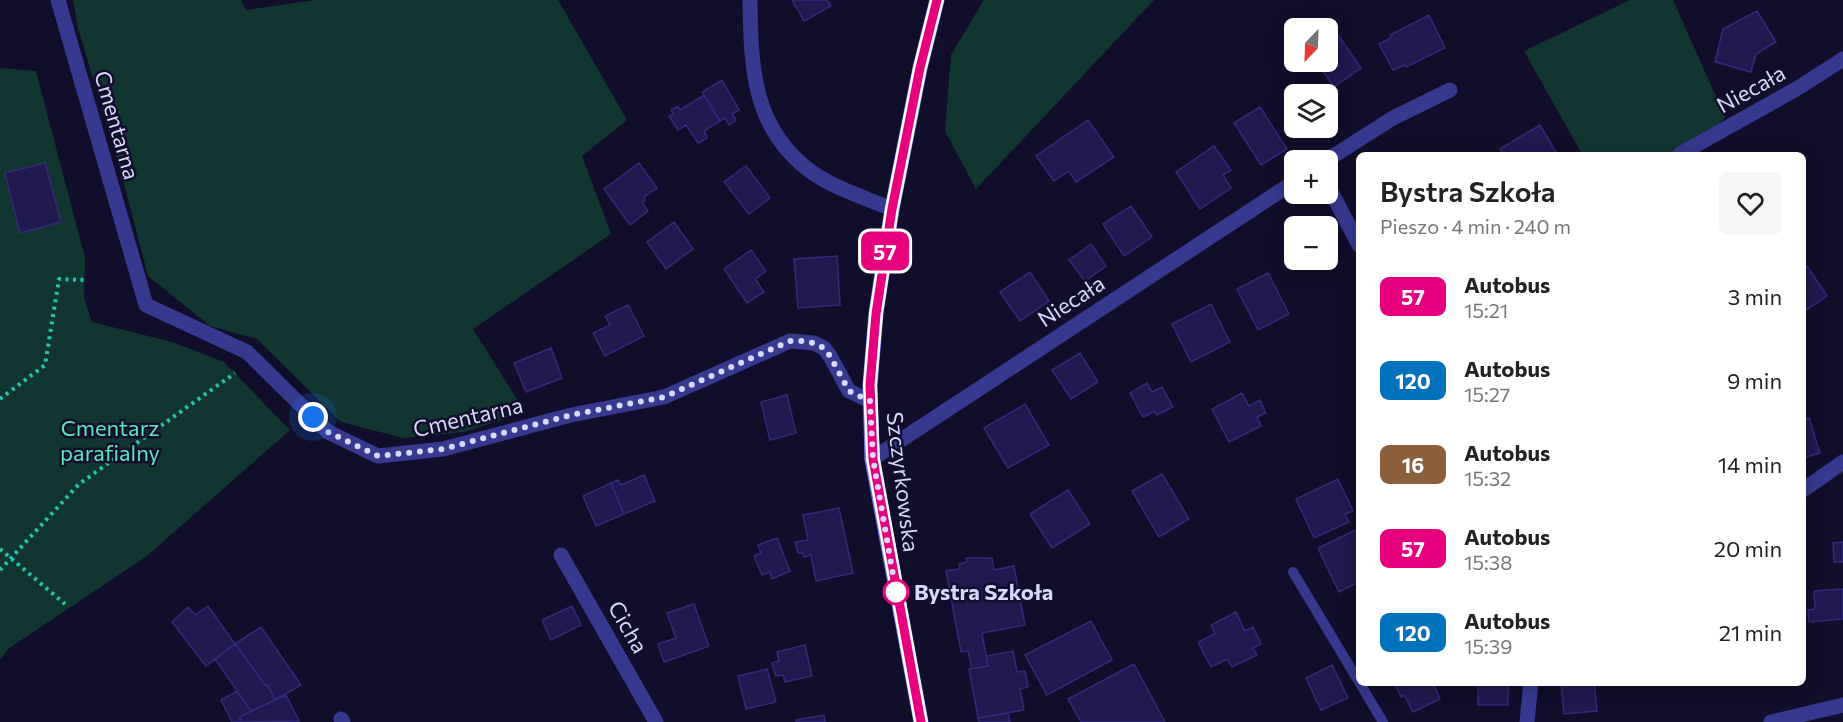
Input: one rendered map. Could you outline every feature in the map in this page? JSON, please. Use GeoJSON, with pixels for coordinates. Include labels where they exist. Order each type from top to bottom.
{"type":"FeatureCollection","features":[{"type":"Feature","properties":{"kind":"main road","name":"Szczyrkowska"},"geometry":{"type":"LineString","coordinates":[[921,722],[882,517],[873,459],[870,401],[876,314],[892,209],[920,68],[937,0]]}},
{"type":"Feature","properties":{"kind":"street","name":"Cmentarna"},"geometry":{"type":"LineString","coordinates":[[58,0],[146,305],[247,352],[328,432],[348,442],[378,456],[443,449],[571,415],[664,397],[790,341],[814,343],[824,348],[849,391],[870,401]]}},
{"type":"Feature","properties":{"kind":"street"},"geometry":{"type":"LineString","coordinates":[[750,0],[754,75],[762,109],[776,138],[794,159],[814,174],[840,188],[892,209]]}},
{"type":"Feature","properties":{"kind":"street","name":"Niecała"},"geometry":{"type":"LineString","coordinates":[[1684,152],[1798,88],[1843,59]]}},
{"type":"Feature","properties":{"kind":"street"},"geometry":{"type":"LineString","coordinates":[[1338,153],[1393,118],[1450,90]]}},
{"type":"Feature","properties":{"kind":"street","name":"Niecała"},"geometry":{"type":"LineString","coordinates":[[873,459],[1284,189]]}},
{"type":"Feature","properties":{"kind":"street"},"geometry":{"type":"LineString","coordinates":[[1337,204],[1356,239]]}},
{"type":"Feature","properties":{"kind":"street"},"geometry":{"type":"LineString","coordinates":[[1806,488],[1843,462]]}},
{"type":"Feature","properties":{"kind":"street","name":"Cicha"},"geometry":{"type":"LineString","coordinates":[[561,555],[656,722]]}},
{"type":"Feature","properties":{"kind":"street"},"geometry":{"type":"LineString","coordinates":[[1527,722],[1531,686]]}},
{"type":"Feature","properties":{"kind":"street"},"geometry":{"type":"LineString","coordinates":[[1771,722],[1843,705]]}},
{"type":"Feature","properties":{"kind":"lane"},"geometry":{"type":"LineString","coordinates":[[1293,572],[1356,677]]}},
{"type":"Feature","properties":{"kind":"lane"},"geometry":{"type":"LineString","coordinates":[[1361,686],[1383,722]]}},
{"type":"Feature","properties":{"kind":"path"},"geometry":{"type":"LineString","coordinates":[[0,399],[45,365],[58,279],[84,280]]}},
{"type":"Feature","properties":{"kind":"path"},"geometry":{"type":"LineString","coordinates":[[0,570],[79,484],[235,374]]}},
{"type":"Feature","properties":{"kind":"path"},"geometry":{"type":"LineString","coordinates":[[0,549],[65,604]]}},
{"type":"Feature","properties":{"kind":"green space"},"geometry":{"type":"Polygon","coordinates":[[[73,0],[241,0],[246,10],[316,0],[558,0],[627,120],[582,156],[611,234],[473,329],[525,412],[465,432],[403,438],[341,422],[257,339],[210,326],[148,276],[122,176],[78,28],[73,0]]]}},
{"type":"Feature","properties":{"kind":"green space"},"geometry":{"type":"Polygon","coordinates":[[[984,0],[1154,0],[976,189],[945,131],[951,55],[984,0]]]}},
{"type":"Feature","properties":{"kind":"green space"},"geometry":{"type":"Polygon","coordinates":[[[1630,0],[1673,0],[1725,117],[1696,152],[1581,152],[1524,51],[1630,0]]]}},
{"type":"Feature","properties":{"kind":"green space","name":"Cmentarz parafialny"},"geometry":{"type":"Polygon","coordinates":[[[0,68],[36,71],[85,258],[84,298],[92,322],[172,342],[224,362],[290,430],[147,556],[8,649],[0,660],[0,68]]]}},
{"type":"Feature","properties":{"kind":"building"},"geometry":{"type":"Polygon","coordinates":[[[792,0],[827,0],[831,6],[804,21],[792,0]]]}},
{"type":"Feature","properties":{"kind":"building"},"geometry":{"type":"Polygon","coordinates":[[[1757,11],[1776,42],[1756,54],[1751,72],[1715,62],[1723,29],[1757,11]]]}},
{"type":"Feature","properties":{"kind":"building"},"geometry":{"type":"Polygon","coordinates":[[[1429,15],[1445,48],[1406,67],[1404,65],[1393,70],[1379,44],[1391,38],[1390,35],[1429,15]]]}},
{"type":"Feature","properties":{"kind":"building"},"geometry":{"type":"Polygon","coordinates":[[[1338,35],[1361,68],[1338,84],[1332,84],[1323,72],[1338,72],[1338,35]]]}},
{"type":"Feature","properties":{"kind":"building"},"geometry":{"type":"Polygon","coordinates":[[[722,80],[739,110],[732,114],[736,120],[729,125],[725,118],[720,121],[702,92],[722,80]]]}},
{"type":"Feature","properties":{"kind":"building"},"geometry":{"type":"Polygon","coordinates":[[[704,95],[720,121],[704,131],[707,138],[698,143],[686,125],[678,130],[669,116],[674,114],[671,110],[678,106],[680,110],[704,95]]]}},
{"type":"Feature","properties":{"kind":"building"},"geometry":{"type":"Polygon","coordinates":[[[1260,107],[1287,149],[1261,165],[1234,123],[1260,107]]]}},
{"type":"Feature","properties":{"kind":"building"},"geometry":{"type":"Polygon","coordinates":[[[1088,120],[1114,157],[1076,182],[1069,171],[1054,181],[1036,156],[1088,120]]]}},
{"type":"Feature","properties":{"kind":"building"},"geometry":{"type":"Polygon","coordinates":[[[1540,125],[1556,152],[1502,152],[1500,149],[1540,125]]]}},
{"type":"Feature","properties":{"kind":"building"},"geometry":{"type":"Polygon","coordinates":[[[1214,146],[1231,170],[1223,175],[1231,188],[1200,209],[1176,172],[1214,146]]]}},
{"type":"Feature","properties":{"kind":"building"},"geometry":{"type":"Polygon","coordinates":[[[45,163],[61,222],[20,233],[5,173],[45,163]]]}},
{"type":"Feature","properties":{"kind":"building"},"geometry":{"type":"Polygon","coordinates":[[[639,163],[657,188],[644,197],[645,200],[642,202],[648,211],[630,225],[604,189],[639,163]]]}},
{"type":"Feature","properties":{"kind":"building"},"geometry":{"type":"Polygon","coordinates":[[[746,166],[770,198],[749,214],[724,182],[746,166]]]}},
{"type":"Feature","properties":{"kind":"building"},"geometry":{"type":"Polygon","coordinates":[[[1131,206],[1152,237],[1124,256],[1103,224],[1131,206]]]}},
{"type":"Feature","properties":{"kind":"building"},"geometry":{"type":"Polygon","coordinates":[[[674,222],[693,249],[666,269],[647,242],[674,222]]]}},
{"type":"Feature","properties":{"kind":"building"},"geometry":{"type":"Polygon","coordinates":[[[1091,244],[1106,266],[1085,281],[1069,260],[1091,244]]]}},
{"type":"Feature","properties":{"kind":"building"},"geometry":{"type":"Polygon","coordinates":[[[751,250],[766,271],[755,279],[764,292],[747,303],[724,269],[751,250]]]}},
{"type":"Feature","properties":{"kind":"building"},"geometry":{"type":"Polygon","coordinates":[[[837,256],[840,305],[798,308],[794,259],[837,256]]]}},
{"type":"Feature","properties":{"kind":"building"},"geometry":{"type":"Polygon","coordinates":[[[1806,267],[1827,296],[1806,310],[1806,267]]]}},
{"type":"Feature","properties":{"kind":"building"},"geometry":{"type":"Polygon","coordinates":[[[1030,272],[1049,301],[1020,321],[1000,292],[1030,272]]]}},
{"type":"Feature","properties":{"kind":"building"},"geometry":{"type":"Polygon","coordinates":[[[1268,273],[1289,314],[1258,330],[1237,289],[1268,273]]]}},
{"type":"Feature","properties":{"kind":"building"},"geometry":{"type":"Polygon","coordinates":[[[1211,304],[1230,342],[1191,362],[1172,324],[1211,304]]]}},
{"type":"Feature","properties":{"kind":"building"},"geometry":{"type":"Polygon","coordinates":[[[628,305],[644,336],[605,356],[593,333],[610,325],[605,316],[628,305]]]}},
{"type":"Feature","properties":{"kind":"building"},"geometry":{"type":"Polygon","coordinates":[[[551,348],[562,378],[526,392],[514,363],[551,348]]]}},
{"type":"Feature","properties":{"kind":"building"},"geometry":{"type":"Polygon","coordinates":[[[1080,353],[1098,382],[1071,399],[1052,370],[1080,353]]]}},
{"type":"Feature","properties":{"kind":"building"},"geometry":{"type":"Polygon","coordinates":[[[1147,383],[1152,392],[1162,387],[1173,407],[1157,415],[1155,411],[1143,417],[1130,393],[1147,383]]]}},
{"type":"Feature","properties":{"kind":"building"},"geometry":{"type":"Polygon","coordinates":[[[1242,393],[1249,406],[1260,400],[1266,413],[1257,417],[1261,426],[1229,442],[1212,409],[1242,393]]]}},
{"type":"Feature","properties":{"kind":"building"},"geometry":{"type":"Polygon","coordinates":[[[787,395],[796,433],[770,440],[761,402],[787,395]]]}},
{"type":"Feature","properties":{"kind":"building"},"geometry":{"type":"Polygon","coordinates":[[[1025,404],[1049,445],[1008,468],[984,428],[1025,404]]]}},
{"type":"Feature","properties":{"kind":"building"},"geometry":{"type":"Polygon","coordinates":[[[1809,418],[1820,453],[1806,457],[1806,419],[1809,418]]]}},
{"type":"Feature","properties":{"kind":"building"},"geometry":{"type":"Polygon","coordinates":[[[1162,474],[1189,519],[1159,537],[1132,491],[1162,474]]]}},
{"type":"Feature","properties":{"kind":"building"},"geometry":{"type":"Polygon","coordinates":[[[644,475],[655,501],[624,514],[611,483],[618,480],[621,485],[644,475]]]}},
{"type":"Feature","properties":{"kind":"building"},"geometry":{"type":"Polygon","coordinates":[[[1338,479],[1353,511],[1345,514],[1349,522],[1314,538],[1296,499],[1338,479]]]}},
{"type":"Feature","properties":{"kind":"building"},"geometry":{"type":"Polygon","coordinates":[[[611,483],[624,514],[596,526],[583,496],[611,483]]]}},
{"type":"Feature","properties":{"kind":"building"},"geometry":{"type":"Polygon","coordinates":[[[1068,490],[1090,524],[1052,548],[1030,514],[1068,490]]]}},
{"type":"Feature","properties":{"kind":"building"},"geometry":{"type":"Polygon","coordinates":[[[839,508],[853,573],[816,581],[811,555],[804,557],[803,553],[798,553],[795,542],[808,540],[803,515],[839,508]]]}},
{"type":"Feature","properties":{"kind":"building"},"geometry":{"type":"Polygon","coordinates":[[[1356,530],[1356,584],[1339,592],[1318,548],[1356,530]]]}},
{"type":"Feature","properties":{"kind":"building"},"geometry":{"type":"Polygon","coordinates":[[[777,538],[790,571],[772,579],[770,572],[762,575],[754,556],[761,553],[758,545],[777,538]]]}},
{"type":"Feature","properties":{"kind":"building"},"geometry":{"type":"Polygon","coordinates":[[[1843,542],[1843,562],[1834,562],[1833,543],[1843,542]]]}},
{"type":"Feature","properties":{"kind":"building"},"geometry":{"type":"Polygon","coordinates":[[[966,558],[992,558],[994,570],[1014,566],[1025,625],[982,633],[988,666],[972,669],[968,651],[961,652],[946,571],[960,569],[959,564],[967,562],[966,558]]]}},
{"type":"Feature","properties":{"kind":"building"},"geometry":{"type":"Polygon","coordinates":[[[1843,589],[1843,619],[1809,622],[1808,610],[1815,609],[1814,591],[1843,589]]]}},
{"type":"Feature","properties":{"kind":"building"},"geometry":{"type":"Polygon","coordinates":[[[694,604],[709,646],[664,662],[658,644],[676,638],[667,613],[694,604]]]}},
{"type":"Feature","properties":{"kind":"building"},"geometry":{"type":"Polygon","coordinates":[[[208,606],[235,644],[206,666],[172,622],[188,607],[195,615],[208,606]]]}},
{"type":"Feature","properties":{"kind":"building"},"geometry":{"type":"Polygon","coordinates":[[[572,606],[581,625],[551,640],[542,620],[572,606]]]}},
{"type":"Feature","properties":{"kind":"building"},"geometry":{"type":"Polygon","coordinates":[[[1236,612],[1245,631],[1253,627],[1261,644],[1253,648],[1257,655],[1232,667],[1227,659],[1211,667],[1198,642],[1215,634],[1211,625],[1236,612]]]}},
{"type":"Feature","properties":{"kind":"building"},"geometry":{"type":"Polygon","coordinates":[[[1091,621],[1112,660],[1047,695],[1025,655],[1091,621]]]}},
{"type":"Feature","properties":{"kind":"building"},"geometry":{"type":"Polygon","coordinates":[[[261,627],[301,685],[275,700],[268,685],[266,686],[235,644],[261,627]]]}},
{"type":"Feature","properties":{"kind":"building"},"geometry":{"type":"Polygon","coordinates":[[[235,644],[266,686],[268,685],[275,700],[251,711],[215,659],[235,644]]]}},
{"type":"Feature","properties":{"kind":"building"},"geometry":{"type":"Polygon","coordinates":[[[805,645],[812,676],[785,682],[783,675],[776,676],[772,663],[779,661],[777,652],[805,645]]]}},
{"type":"Feature","properties":{"kind":"building"},"geometry":{"type":"Polygon","coordinates":[[[1013,651],[1017,672],[1025,671],[1028,687],[1020,689],[1024,710],[978,718],[969,669],[988,666],[986,656],[1013,651]]]}},
{"type":"Feature","properties":{"kind":"building"},"geometry":{"type":"Polygon","coordinates":[[[1134,664],[1165,722],[1081,722],[1068,699],[1134,664]]]}},
{"type":"Feature","properties":{"kind":"building"},"geometry":{"type":"Polygon","coordinates":[[[1332,665],[1348,698],[1321,710],[1306,678],[1332,665]]]}},
{"type":"Feature","properties":{"kind":"building"},"geometry":{"type":"Polygon","coordinates":[[[767,669],[776,702],[746,709],[738,676],[767,669]]]}},
{"type":"Feature","properties":{"kind":"building"},"geometry":{"type":"Polygon","coordinates":[[[1396,686],[1434,686],[1440,699],[1413,712],[1404,695],[1401,697],[1396,686]]]}},
{"type":"Feature","properties":{"kind":"building"},"geometry":{"type":"Polygon","coordinates":[[[1478,686],[1508,686],[1508,705],[1478,705],[1478,686]]]}},
{"type":"Feature","properties":{"kind":"building"},"geometry":{"type":"Polygon","coordinates":[[[1561,686],[1594,686],[1597,711],[1564,714],[1561,686]]]}},
{"type":"Feature","properties":{"kind":"building"},"geometry":{"type":"Polygon","coordinates":[[[237,691],[251,711],[239,717],[242,722],[232,722],[221,700],[237,691]]]}},
{"type":"Feature","properties":{"kind":"building"},"geometry":{"type":"Polygon","coordinates":[[[286,695],[299,721],[242,722],[239,717],[286,695]]]}},
{"type":"Feature","properties":{"kind":"building"},"geometry":{"type":"Polygon","coordinates":[[[1008,713],[1010,722],[979,722],[978,718],[1008,713]]]}},
{"type":"Feature","properties":{"kind":"building"},"geometry":{"type":"Polygon","coordinates":[[[824,715],[825,722],[796,722],[796,720],[824,715]]]}},
{"type":"Feature","properties":{"kind":"bus line","name":"57"},"geometry":{"type":"LineString","coordinates":[[921,722],[873,459],[870,385],[876,314],[892,209],[920,68],[937,0]]}},
{"type":"Feature","properties":{"kind":"place","name":"Bystra Szkoła"},"geometry":{"type":"Point","coordinates":[896,592]}},
{"type":"Feature","properties":{"kind":"route"},"geometry":{"type":"LineString","coordinates":[[313,417],[328,432],[378,456],[443,449],[571,415],[664,397],[790,341],[814,343],[824,348],[830,356],[849,391],[870,401],[873,459],[896,592]]}}]}
